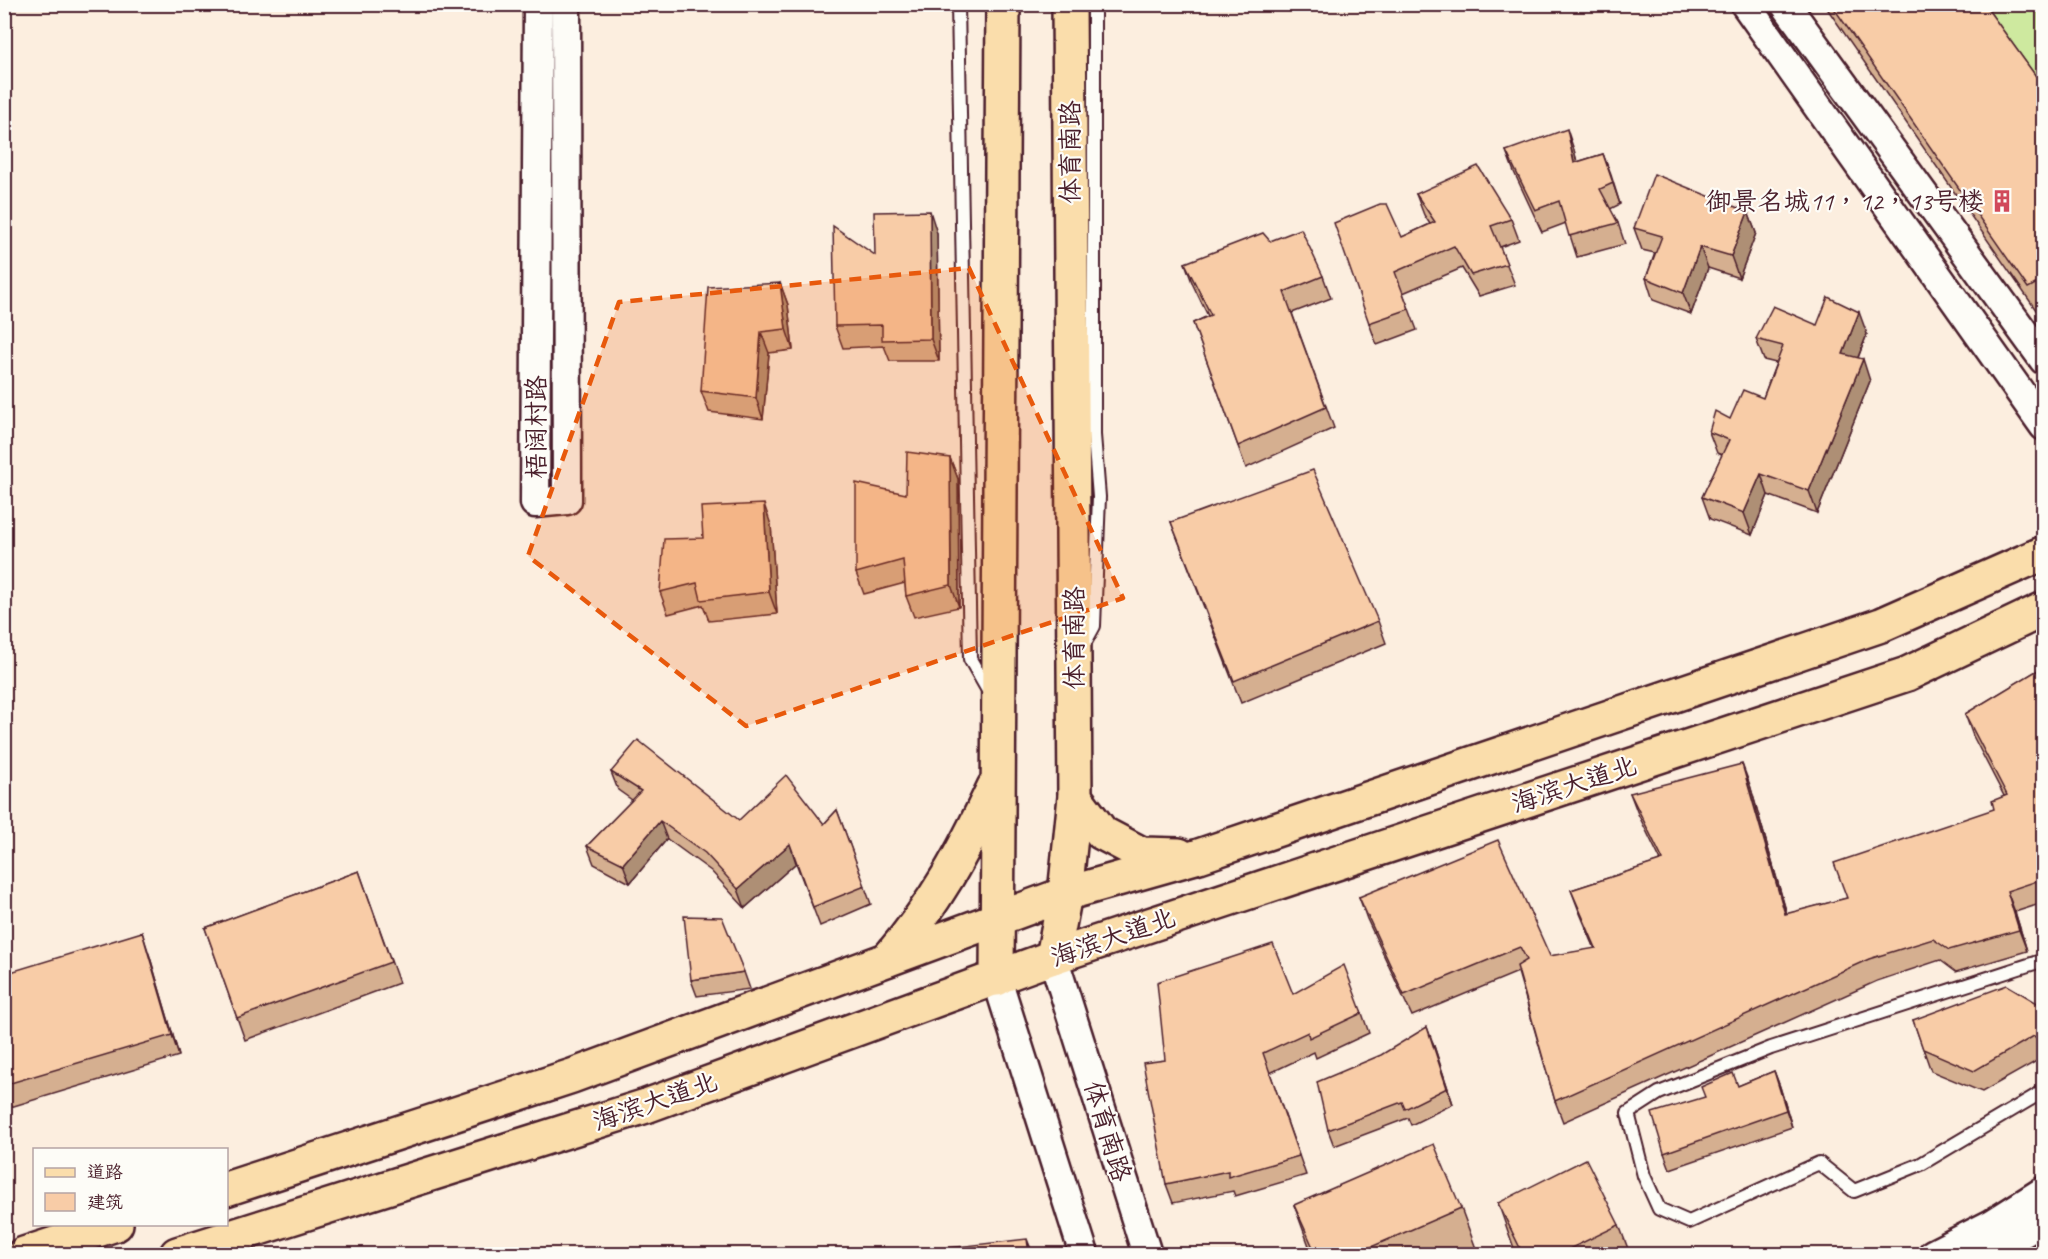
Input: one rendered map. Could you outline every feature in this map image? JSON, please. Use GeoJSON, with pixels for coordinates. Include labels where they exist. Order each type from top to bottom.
{"type":"FeatureCollection","features":[{"type":"Feature","properties":{"kind":"main road"},"geometry":{"type":"LineString","coordinates":[[997,979],[1003,4]]}},
{"type":"Feature","properties":{"kind":"main road","name":"体育南路"},"geometry":{"type":"LineString","coordinates":[[1053,957],[1065,894],[1075,797],[1069,4]]}},
{"type":"Feature","properties":{"kind":"main road","name":"海滨大道北"},"geometry":{"type":"LineString","coordinates":[[228,1188],[572,1076],[1065,894],[1199,856],[1881,625],[2043,553]]}},
{"type":"Feature","properties":{"kind":"main road","name":"海滨大道北"},"geometry":{"type":"LineString","coordinates":[[177,1254],[646,1106],[1053,957],[1907,674],[2043,609]]}},
{"type":"Feature","properties":{"kind":"main road"},"geometry":{"type":"LineString","coordinates":[[886,961],[922,920],[965,849],[998,777]]}},
{"type":"Feature","properties":{"kind":"main road"},"geometry":{"type":"LineString","coordinates":[[1075,797],[1102,833],[1142,854],[1199,856]]}},
{"type":"Feature","properties":{"kind":"main road"},"geometry":{"type":"LineString","coordinates":[[24,1254],[110,1226]]}},
{"type":"Feature","properties":{"kind":"street","name":"梧阔村路"},"geometry":{"type":"LineString","coordinates":[[538,4],[535,503],[567,500],[567,4]]}},
{"type":"Feature","properties":{"kind":"street"},"geometry":{"type":"LineString","coordinates":[[1745,4],[2043,426]]}},
{"type":"Feature","properties":{"kind":"street"},"geometry":{"type":"LineString","coordinates":[[1785,4],[2043,360]]}},
{"type":"Feature","properties":{"kind":"street","name":"体育南路"},"geometry":{"type":"LineString","coordinates":[[1053,957],[1147,1254]]}},
{"type":"Feature","properties":{"kind":"street"},"geometry":{"type":"LineString","coordinates":[[997,979],[1084,1254]]}},
{"type":"Feature","properties":{"kind":"street"},"geometry":{"type":"LineString","coordinates":[[1933,1254],[1992,1224],[2043,1191]]}},
{"type":"Feature","properties":{"kind":"street"},"geometry":{"type":"LineString","coordinates":[[1984,1254],[2043,1221]]}},
{"type":"Feature","properties":{"kind":"lane"},"geometry":{"type":"LineString","coordinates":[[958,4],[970,659],[998,709]]}},
{"type":"Feature","properties":{"kind":"lane"},"geometry":{"type":"LineString","coordinates":[[1074,663],[1094,626],[1099,497],[1094,435],[1094,4]]}},
{"type":"Feature","properties":{"kind":"lane"},"geometry":{"type":"LineString","coordinates":[[2043,960],[1771,1048],[1659,1093],[1628,1113],[1644,1176],[1659,1209],[1689,1222],[1819,1163],[1854,1191],[1920,1164],[2043,1091]]}},
{"type":"Feature","properties":{"kind":"highlighted area"},"geometry":{"type":"Polygon","coordinates":[[[969,268],[1123,598],[746,726],[528,556],[619,302],[969,268]]]}},
{"type":"Feature","properties":{"kind":"green space"},"geometry":{"type":"Polygon","coordinates":[[[1972,5],[2043,5],[2043,100],[1972,5]]]}},
{"type":"Feature","properties":{"kind":"building","name":"御景名城11，12，13号楼"},"geometry":{"type":"Polygon","coordinates":[[[1831,4],[1984,4],[2043,86],[2043,280],[2028,288],[1831,4]]]}},
{"type":"Feature","properties":{"kind":"building"},"geometry":{"type":"Polygon","coordinates":[[[1567,129],[1574,163],[1603,154],[1613,183],[1600,189],[1618,223],[1569,236],[1559,201],[1535,210],[1506,151],[1567,129]]]}},
{"type":"Feature","properties":{"kind":"building"},"geometry":{"type":"Polygon","coordinates":[[[1478,166],[1511,219],[1491,226],[1507,264],[1471,275],[1454,246],[1395,272],[1409,309],[1369,323],[1334,223],[1380,204],[1387,204],[1402,237],[1435,222],[1416,194],[1478,166]]]}},
{"type":"Feature","properties":{"kind":"building"},"geometry":{"type":"Polygon","coordinates":[[[1654,174],[1748,212],[1731,256],[1700,247],[1683,293],[1646,278],[1662,236],[1634,228],[1654,174]]]}},
{"type":"Feature","properties":{"kind":"building"},"geometry":{"type":"Polygon","coordinates":[[[930,211],[931,339],[882,340],[882,325],[835,326],[833,226],[875,255],[874,212],[930,211]]]}},
{"type":"Feature","properties":{"kind":"building"},"geometry":{"type":"Polygon","coordinates":[[[1301,229],[1323,276],[1284,292],[1326,407],[1238,446],[1193,323],[1211,315],[1185,263],[1263,233],[1270,241],[1301,229]]]}},
{"type":"Feature","properties":{"kind":"building"},"geometry":{"type":"Polygon","coordinates":[[[780,283],[786,329],[761,332],[756,398],[701,391],[708,287],[780,283]]]}},
{"type":"Feature","properties":{"kind":"building"},"geometry":{"type":"Polygon","coordinates":[[[1828,297],[1859,312],[1843,354],[1863,359],[1809,491],[1761,474],[1744,513],[1702,497],[1729,440],[1709,432],[1715,411],[1730,419],[1743,390],[1763,398],[1783,346],[1756,339],[1773,306],[1817,325],[1828,297]]]}},
{"type":"Feature","properties":{"kind":"building"},"geometry":{"type":"Polygon","coordinates":[[[907,452],[950,458],[951,585],[906,596],[903,560],[856,573],[856,483],[906,494],[907,452]]]}},
{"type":"Feature","properties":{"kind":"building"},"geometry":{"type":"Polygon","coordinates":[[[1313,470],[1378,621],[1234,681],[1171,522],[1313,470]]]}},
{"type":"Feature","properties":{"kind":"building"},"geometry":{"type":"Polygon","coordinates":[[[764,504],[769,592],[701,600],[697,583],[660,592],[664,539],[703,538],[701,507],[764,504]]]}},
{"type":"Feature","properties":{"kind":"building"},"geometry":{"type":"Polygon","coordinates":[[[2043,667],[2043,879],[2007,891],[2019,930],[1949,950],[1933,939],[1869,959],[1555,1101],[1517,966],[1527,960],[1520,947],[1404,995],[1359,897],[1498,840],[1550,956],[1596,948],[1571,890],[1663,860],[1630,793],[1742,764],[1785,914],[1847,898],[1834,863],[1994,809],[1992,801],[2007,795],[1965,714],[2043,667]]]}},
{"type":"Feature","properties":{"kind":"building"},"geometry":{"type":"Polygon","coordinates":[[[638,740],[739,820],[786,775],[824,824],[837,810],[865,886],[813,907],[790,844],[738,889],[705,853],[660,821],[623,864],[587,846],[641,791],[611,772],[638,740]]]}},
{"type":"Feature","properties":{"kind":"building"},"geometry":{"type":"Polygon","coordinates":[[[359,871],[391,962],[237,1018],[205,928],[359,871]]]}},
{"type":"Feature","properties":{"kind":"building"},"geometry":{"type":"Polygon","coordinates":[[[684,916],[722,917],[744,972],[691,980],[684,916]]]}},
{"type":"Feature","properties":{"kind":"building"},"geometry":{"type":"Polygon","coordinates":[[[142,932],[172,1035],[4,1085],[4,974],[142,932]]]}},
{"type":"Feature","properties":{"kind":"building"},"geometry":{"type":"Polygon","coordinates":[[[1273,944],[1293,994],[1344,965],[1362,1013],[1309,1038],[1308,1032],[1263,1053],[1299,1156],[1228,1177],[1228,1171],[1166,1184],[1143,1063],[1165,1060],[1157,982],[1273,944]]]}},
{"type":"Feature","properties":{"kind":"building"},"geometry":{"type":"Polygon","coordinates":[[[2007,985],[2039,1004],[2043,1009],[2042,1043],[2034,1036],[1974,1071],[1923,1049],[1913,1020],[2007,985]]]}},
{"type":"Feature","properties":{"kind":"building"},"geometry":{"type":"Polygon","coordinates":[[[1427,1027],[1447,1088],[1405,1109],[1402,1102],[1328,1130],[1317,1082],[1381,1055],[1427,1027]]]}},
{"type":"Feature","properties":{"kind":"building"},"geometry":{"type":"Polygon","coordinates":[[[1774,1071],[1786,1110],[1664,1153],[1652,1113],[1705,1097],[1701,1087],[1733,1073],[1738,1086],[1774,1071]]]}},
{"type":"Feature","properties":{"kind":"building"},"geometry":{"type":"Polygon","coordinates":[[[1434,1144],[1461,1208],[1355,1254],[1316,1254],[1294,1205],[1434,1144]]]}},
{"type":"Feature","properties":{"kind":"building"},"geometry":{"type":"Polygon","coordinates":[[[1586,1159],[1619,1225],[1559,1254],[1523,1254],[1498,1203],[1586,1159]]]}},
{"type":"Feature","properties":{"kind":"building"},"geometry":{"type":"Polygon","coordinates":[[[1027,1239],[1029,1254],[896,1254],[1027,1239]]]}},
{"type":"Feature","properties":{"kind":"place","name":"御景名城11，12，13号楼"},"geometry":{"type":"Point","coordinates":[2002,201]}}]}
